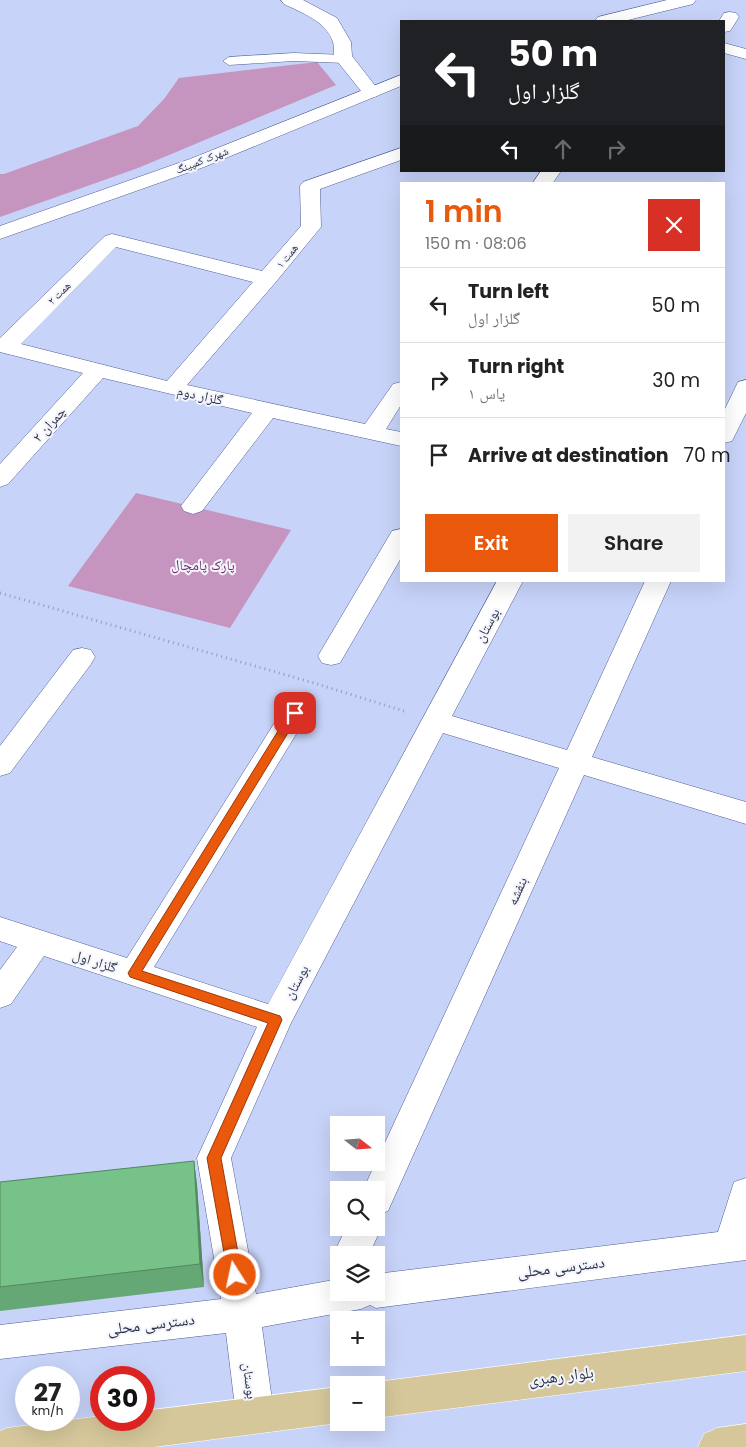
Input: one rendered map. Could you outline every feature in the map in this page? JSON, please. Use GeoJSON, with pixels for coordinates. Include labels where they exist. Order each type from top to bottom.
{"type":"FeatureCollection","features":[{"type":"Feature","properties":{"kind":"main road","name":"بلوار رهبری"},"geometry":{"type":"LineString","coordinates":[[385,1399],[746,1353]]}},
{"type":"Feature","properties":{"kind":"main road"},"geometry":{"type":"LineString","coordinates":[[7,1447],[330,1406]]}},
{"type":"Feature","properties":{"kind":"main road"},"geometry":{"type":"LineString","coordinates":[[717,1447],[746,1443]]}},
{"type":"Feature","properties":{"kind":"street"},"geometry":{"type":"LineString","coordinates":[[290,0],[303,5],[331,22],[342,42],[345,59],[371,92]]}},
{"type":"Feature","properties":{"kind":"street"},"geometry":{"type":"LineString","coordinates":[[608,20],[686,0]]}},
{"type":"Feature","properties":{"kind":"street"},"geometry":{"type":"LineString","coordinates":[[725,48],[746,54]]}},
{"type":"Feature","properties":{"kind":"street","name":"شهرک کمپینگ"},"geometry":{"type":"LineString","coordinates":[[0,233],[197,163],[400,80]]}},
{"type":"Feature","properties":{"kind":"street","name":"همت ۱"},"geometry":{"type":"LineString","coordinates":[[172,389],[311,227],[310,186],[400,154]]}},
{"type":"Feature","properties":{"kind":"street","name":"همت ۲"},"geometry":{"type":"LineString","coordinates":[[3,346],[112,240],[268,279]]}},
{"type":"Feature","properties":{"kind":"street","name":"گلزار دوم"},"geometry":{"type":"LineString","coordinates":[[3,346],[172,389],[400,439]]}},
{"type":"Feature","properties":{"kind":"street","name":"چمران ۲"},"geometry":{"type":"LineString","coordinates":[[2,474],[98,370]]}},
{"type":"Feature","properties":{"kind":"street"},"geometry":{"type":"LineString","coordinates":[[725,434],[746,387]]}},
{"type":"Feature","properties":{"kind":"street"},"geometry":{"type":"LineString","coordinates":[[371,433],[400,390]]}},
{"type":"Feature","properties":{"kind":"street"},"geometry":{"type":"LineString","coordinates":[[194,506],[267,410]]}},
{"type":"Feature","properties":{"kind":"street"},"geometry":{"type":"LineString","coordinates":[[331,656],[400,539]]}},
{"type":"Feature","properties":{"kind":"street","name":"بوستان"},"geometry":{"type":"LineString","coordinates":[[255,1415],[242,1314],[214,1158],[276,1020],[509,582]]}},
{"type":"Feature","properties":{"kind":"street","name":"بنفشه"},"geometry":{"type":"LineString","coordinates":[[385,1181],[658,582]]}},
{"type":"Feature","properties":{"kind":"street"},"geometry":{"type":"LineString","coordinates":[[0,766],[82,656]]}},
{"type":"Feature","properties":{"kind":"street"},"geometry":{"type":"LineString","coordinates":[[134,973],[295,713]]}},
{"type":"Feature","properties":{"kind":"street"},"geometry":{"type":"LineString","coordinates":[[436,721],[746,813]]}},
{"type":"Feature","properties":{"kind":"street","name":"گلزار اول"},"geometry":{"type":"LineString","coordinates":[[0,930],[276,1020]]}},
{"type":"Feature","properties":{"kind":"street"},"geometry":{"type":"LineString","coordinates":[[0,995],[37,942]]}},
{"type":"Feature","properties":{"kind":"street"},"geometry":{"type":"LineString","coordinates":[[738,1245],[746,1193]]}},
{"type":"Feature","properties":{"kind":"street","name":"دسترسی محلی"},"geometry":{"type":"LineString","coordinates":[[385,1290],[738,1245]]}},
{"type":"Feature","properties":{"kind":"street","name":"دسترسی محلی"},"geometry":{"type":"LineString","coordinates":[[0,1342],[242,1314],[330,1293]]}},
{"type":"Feature","properties":{"kind":"lane"},"geometry":{"type":"LineString","coordinates":[[229,60],[294,57],[345,59]]}},
{"type":"Feature","properties":{"kind":"path"},"geometry":{"type":"LineString","coordinates":[[0,593],[314,683],[436,721]]}},
{"type":"Feature","properties":{"kind":"path"},"geometry":{"type":"LineString","coordinates":[[295,713],[331,656]]}},
{"type":"Feature","properties":{"kind":"green space"},"geometry":{"type":"Polygon","coordinates":[[[317,62],[336,85],[138,168],[0,217],[0,174],[138,126],[164,99],[179,78],[317,62]]]}},
{"type":"Feature","properties":{"kind":"green space","name":"پارک پامچال"},"geometry":{"type":"Polygon","coordinates":[[[136,493],[291,530],[230,628],[68,586],[136,493]]]}},
{"type":"Feature","properties":{"kind":"building"},"geometry":{"type":"Polygon","coordinates":[[[194,1161],[200,1264],[0,1287],[0,1182],[194,1161]]]}},
{"type":"Feature","properties":{"kind":"route"},"geometry":{"type":"LineString","coordinates":[[235,1275],[214,1158],[276,1020],[134,973],[295,713]]}}]}
